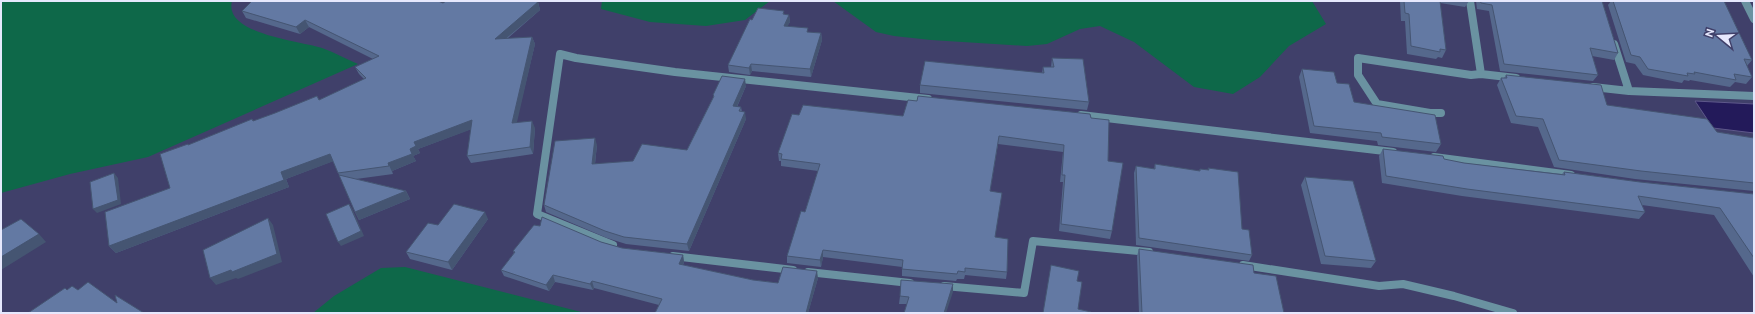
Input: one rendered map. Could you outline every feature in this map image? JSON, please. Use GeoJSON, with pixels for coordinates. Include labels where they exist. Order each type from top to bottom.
{"type":"FeatureCollection","features":[{"type":"Feature","properties":{"kind":"street"},"geometry":{"type":"LineString","coordinates":[[1470,1],[1481,74]]}},
{"type":"Feature","properties":{"kind":"street"},"geometry":{"type":"LineString","coordinates":[[1745,1],[1754,19]]}},
{"type":"Feature","properties":{"kind":"street"},"geometry":{"type":"LineString","coordinates":[[1613,39],[1629,91]]}},
{"type":"Feature","properties":{"kind":"street"},"geometry":{"type":"LineString","coordinates":[[618,247],[605,243],[537,214],[560,54],[576,58],[675,72],[935,100]]}},
{"type":"Feature","properties":{"kind":"street"},"geometry":{"type":"LineString","coordinates":[[1441,113],[1430,114],[1377,104],[1358,75],[1358,58],[1471,75],[1481,74],[1520,79]]}},
{"type":"Feature","properties":{"kind":"street"},"geometry":{"type":"LineString","coordinates":[[1582,86],[1629,91],[1754,96]]}},
{"type":"Feature","properties":{"kind":"street"},"geometry":{"type":"LineString","coordinates":[[1075,114],[1404,154]]}},
{"type":"Feature","properties":{"kind":"street"},"geometry":{"type":"LineString","coordinates":[[1428,156],[1581,177]]}},
{"type":"Feature","properties":{"kind":"street"},"geometry":{"type":"LineString","coordinates":[[937,285],[1024,294],[1033,241],[1120,248],[1159,254]]}},
{"type":"Feature","properties":{"kind":"street"},"geometry":{"type":"LineString","coordinates":[[666,255],[921,284]]}},
{"type":"Feature","properties":{"kind":"street"},"geometry":{"type":"LineString","coordinates":[[1236,264],[1379,286],[1403,284],[1454,296],[1513,313]]}},
{"type":"Feature","properties":{"kind":"green space"},"geometry":{"type":"Polygon","coordinates":[[[1,1],[232,1],[232,12],[239,21],[251,29],[281,39],[322,48],[358,64],[148,157],[70,174],[1,193],[1,1]]]}},
{"type":"Feature","properties":{"kind":"green space"},"geometry":{"type":"Polygon","coordinates":[[[602,1],[770,1],[745,20],[706,26],[650,22],[601,9],[602,1]]]}},
{"type":"Feature","properties":{"kind":"green space"},"geometry":{"type":"Polygon","coordinates":[[[833,1],[1312,1],[1326,24],[1289,46],[1260,77],[1233,94],[1194,87],[1134,42],[1100,26],[1080,29],[1047,44],[1027,46],[931,40],[894,36],[876,32],[833,1]]]}},
{"type":"Feature","properties":{"kind":"green space"},"geometry":{"type":"Polygon","coordinates":[[[405,267],[585,313],[313,313],[334,296],[381,268],[405,267]]]}},
{"type":"Feature","properties":{"kind":"shaded area"},"geometry":{"type":"Polygon","coordinates":[[[1695,101],[1754,104],[1754,133],[1713,128],[1695,101]]]}},
{"type":"Feature","properties":{"kind":"building"},"geometry":{"type":"Polygon","coordinates":[[[252,1],[438,1],[443,3],[446,1],[538,2],[495,39],[532,37],[512,123],[532,121],[530,147],[467,156],[472,120],[414,142],[416,146],[410,149],[412,154],[388,163],[389,166],[338,173],[330,154],[281,172],[284,180],[109,246],[105,212],[170,188],[160,154],[188,145],[252,119],[253,121],[275,113],[317,96],[319,100],[366,78],[355,67],[379,56],[305,20],[296,27],[242,11],[252,1]]]}},
{"type":"Feature","properties":{"kind":"building"},"geometry":{"type":"Polygon","coordinates":[[[1404,1],[1440,1],[1446,50],[1440,49],[1440,52],[1411,46],[1409,14],[1405,13],[1404,1]]]}},
{"type":"Feature","properties":{"kind":"building"},"geometry":{"type":"Polygon","coordinates":[[[1480,1],[1602,1],[1618,53],[1590,48],[1598,75],[1504,64],[1492,5],[1481,3],[1480,1]]]}},
{"type":"Feature","properties":{"kind":"building"},"geometry":{"type":"Polygon","coordinates":[[[1613,1],[1724,1],[1752,60],[1744,59],[1752,77],[1734,74],[1736,80],[1694,72],[1695,74],[1687,73],[1688,76],[1648,69],[1640,57],[1631,55],[1613,1]]]}},
{"type":"Feature","properties":{"kind":"building"},"geometry":{"type":"Polygon","coordinates":[[[758,8],[784,11],[783,14],[789,15],[784,26],[808,28],[807,32],[821,33],[810,69],[751,64],[749,68],[728,65],[750,19],[752,20],[758,8]]]}},
{"type":"Feature","properties":{"kind":"building"},"geometry":{"type":"Polygon","coordinates":[[[1052,58],[1083,59],[1089,102],[920,85],[925,61],[1044,73],[1043,67],[1054,67],[1052,58]]]}},
{"type":"Feature","properties":{"kind":"building"},"geometry":{"type":"Polygon","coordinates":[[[1302,69],[1334,72],[1337,83],[1349,84],[1354,102],[1435,115],[1441,144],[1382,137],[1381,133],[1314,126],[1302,69]]]}},
{"type":"Feature","properties":{"kind":"building"},"geometry":{"type":"Polygon","coordinates":[[[1506,75],[1601,85],[1607,105],[1707,119],[1717,132],[1754,138],[1754,183],[1641,171],[1559,160],[1543,119],[1516,116],[1501,78],[1507,78],[1506,75]]]}},
{"type":"Feature","properties":{"kind":"building"},"geometry":{"type":"Polygon","coordinates":[[[722,76],[745,79],[733,106],[741,107],[739,111],[745,112],[687,244],[624,237],[605,231],[544,205],[555,141],[595,138],[592,164],[633,161],[642,144],[687,150],[714,96],[713,95],[722,76]]]}},
{"type":"Feature","properties":{"kind":"building"},"geometry":{"type":"Polygon","coordinates":[[[918,96],[1090,114],[1091,118],[1109,120],[1108,161],[1123,163],[1112,231],[1061,224],[1065,175],[1062,175],[1064,145],[999,136],[990,191],[1002,193],[995,237],[1008,239],[1007,272],[965,268],[965,272],[958,271],[957,274],[902,269],[903,260],[823,250],[820,260],[787,256],[801,211],[805,212],[820,164],[781,159],[782,154],[778,153],[792,114],[799,115],[803,105],[903,116],[908,100],[917,101],[918,96]]]}},
{"type":"Feature","properties":{"kind":"building"},"geometry":{"type":"Polygon","coordinates":[[[1383,149],[1443,156],[1444,159],[1464,163],[1565,175],[1564,172],[1754,194],[1754,258],[1720,208],[1638,196],[1645,212],[1467,189],[1386,176],[1383,149]]]}},
{"type":"Feature","properties":{"kind":"building"},"geometry":{"type":"Polygon","coordinates":[[[1155,164],[1200,171],[1200,169],[1209,170],[1208,168],[1238,172],[1242,229],[1249,230],[1252,255],[1139,238],[1136,166],[1155,169],[1155,164]]]}},
{"type":"Feature","properties":{"kind":"building"},"geometry":{"type":"Polygon","coordinates":[[[114,173],[118,200],[93,209],[90,182],[114,173]]]}},
{"type":"Feature","properties":{"kind":"building"},"geometry":{"type":"Polygon","coordinates":[[[339,175],[406,191],[355,212],[339,175]]]}},
{"type":"Feature","properties":{"kind":"building"},"geometry":{"type":"Polygon","coordinates":[[[1305,177],[1353,181],[1376,261],[1325,256],[1305,177]]]}},
{"type":"Feature","properties":{"kind":"building"},"geometry":{"type":"Polygon","coordinates":[[[349,204],[361,231],[338,242],[326,214],[349,204]]]}},
{"type":"Feature","properties":{"kind":"building"},"geometry":{"type":"Polygon","coordinates":[[[454,204],[485,212],[448,262],[406,252],[428,223],[438,225],[454,204]]]}},
{"type":"Feature","properties":{"kind":"building"},"geometry":{"type":"Polygon","coordinates":[[[542,217],[601,242],[622,248],[683,255],[679,264],[753,280],[778,283],[783,267],[817,271],[806,313],[655,313],[662,299],[592,281],[590,284],[553,275],[546,285],[501,270],[515,252],[513,251],[534,225],[540,226],[542,217]]]}},
{"type":"Feature","properties":{"kind":"building"},"geometry":{"type":"Polygon","coordinates":[[[268,218],[277,254],[232,272],[231,270],[210,278],[203,250],[268,218]]]}},
{"type":"Feature","properties":{"kind":"building"},"geometry":{"type":"Polygon","coordinates":[[[21,219],[39,234],[1,257],[1,230],[21,219]]]}},
{"type":"Feature","properties":{"kind":"building"},"geometry":{"type":"Polygon","coordinates":[[[1139,249],[1253,265],[1254,273],[1276,276],[1284,313],[1142,313],[1139,249]]]}},
{"type":"Feature","properties":{"kind":"building"},"geometry":{"type":"Polygon","coordinates":[[[1051,265],[1079,271],[1077,281],[1082,282],[1078,309],[1091,313],[1043,313],[1051,265]]]}},
{"type":"Feature","properties":{"kind":"building"},"geometry":{"type":"Polygon","coordinates":[[[901,280],[953,284],[944,313],[904,313],[909,297],[900,296],[901,280]]]}},
{"type":"Feature","properties":{"kind":"building"},"geometry":{"type":"Polygon","coordinates":[[[88,282],[117,303],[115,295],[144,313],[28,313],[65,288],[67,290],[72,286],[78,290],[88,282]]]}}]}
